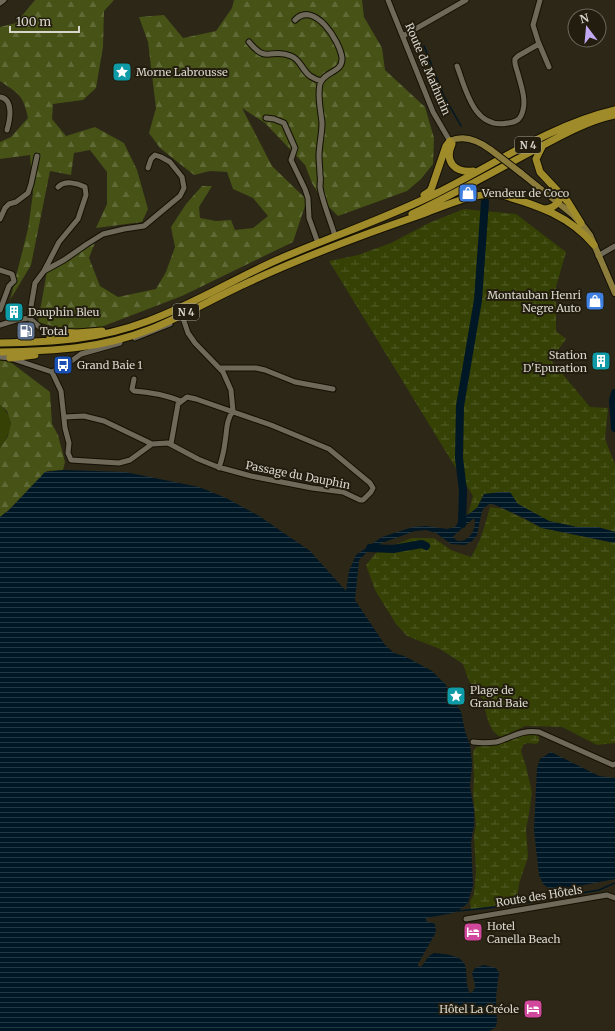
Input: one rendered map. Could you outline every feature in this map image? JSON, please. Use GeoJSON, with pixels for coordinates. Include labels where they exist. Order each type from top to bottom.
{"type":"FeatureCollection","features":[{"type":"Feature","properties":{"kind":"highway","name":"N 4"},"geometry":{"type":"LineString","coordinates":[[0,343],[70,340],[97,336],[130,327],[177,309],[248,273],[335,236],[388,216],[439,192],[477,170],[554,132],[589,118],[615,110]]}},
{"type":"Feature","properties":{"kind":"highway","name":"N 4"},"geometry":{"type":"LineString","coordinates":[[0,352],[45,351],[98,345],[151,329],[248,282],[381,228],[452,194],[556,138],[593,122],[615,115]]}},
{"type":"Feature","properties":{"kind":"highway"},"geometry":{"type":"LineString","coordinates":[[451,143],[449,158],[455,167],[461,171],[477,170]]}},
{"type":"Feature","properties":{"kind":"highway"},"geometry":{"type":"LineString","coordinates":[[388,216],[430,191],[436,178],[446,146],[451,143]]}},
{"type":"Feature","properties":{"kind":"highway"},"geometry":{"type":"LineString","coordinates":[[542,146],[536,159],[537,167],[543,176],[575,212],[581,223]]}},
{"type":"Feature","properties":{"kind":"highway"},"geometry":{"type":"LineString","coordinates":[[545,209],[552,208],[557,203],[560,194]]}},
{"type":"Feature","properties":{"kind":"highway"},"geometry":{"type":"LineString","coordinates":[[381,228],[471,197],[502,195],[545,209],[573,224],[582,231],[594,245]]}},
{"type":"Feature","properties":{"kind":"highway"},"geometry":{"type":"LineString","coordinates":[[49,335],[59,332],[77,333],[130,327]]}},
{"type":"Feature","properties":{"kind":"highway"},"geometry":{"type":"LineString","coordinates":[[10,358],[38,355],[45,351]]}},
{"type":"Feature","properties":{"kind":"main road"},"geometry":{"type":"LineString","coordinates":[[451,143],[460,138],[467,138],[480,142],[573,215],[590,235],[615,293]]}},
{"type":"Feature","properties":{"kind":"main road"},"geometry":{"type":"LineString","coordinates":[[564,209],[573,224]]}},
{"type":"Feature","properties":{"kind":"street"},"geometry":{"type":"LineString","coordinates":[[0,3],[4,0]]}},
{"type":"Feature","properties":{"kind":"street","name":"Route de Mathurin"},"geometry":{"type":"LineString","coordinates":[[388,0],[433,112],[451,143]]}},
{"type":"Feature","properties":{"kind":"street"},"geometry":{"type":"LineString","coordinates":[[403,36],[466,0]]}},
{"type":"Feature","properties":{"kind":"street"},"geometry":{"type":"LineString","coordinates":[[540,0],[533,25],[539,44],[550,67]]}},
{"type":"Feature","properties":{"kind":"street"},"geometry":{"type":"LineString","coordinates":[[295,20],[298,16],[310,12],[316,15],[324,23],[338,45],[342,57],[340,66],[325,76],[321,81],[319,91],[322,132],[319,156],[320,188],[335,236]]}},
{"type":"Feature","properties":{"kind":"street"},"geometry":{"type":"LineString","coordinates":[[250,42],[257,51],[263,54],[289,55],[296,58],[311,77],[321,81]]}},
{"type":"Feature","properties":{"kind":"street"},"geometry":{"type":"LineString","coordinates":[[457,66],[472,105],[478,114],[484,119],[493,123],[504,124],[516,122],[521,116],[524,108],[524,100],[515,60],[518,56],[539,44]]}},
{"type":"Feature","properties":{"kind":"street"},"geometry":{"type":"LineString","coordinates":[[0,97],[7,100],[9,107],[10,114],[7,130]]}},
{"type":"Feature","properties":{"kind":"street"},"geometry":{"type":"LineString","coordinates":[[266,118],[284,123],[295,148],[291,160],[308,198],[309,218],[318,243]]}},
{"type":"Feature","properties":{"kind":"street"},"geometry":{"type":"LineString","coordinates":[[44,271],[104,234],[144,226],[180,196],[184,188],[183,181],[170,162],[161,156],[155,155],[151,159],[148,168]]}},
{"type":"Feature","properties":{"kind":"street"},"geometry":{"type":"LineString","coordinates":[[0,219],[5,208],[9,204],[16,202],[28,193],[37,156]]}},
{"type":"Feature","properties":{"kind":"street"},"geometry":{"type":"LineString","coordinates":[[28,318],[34,283],[44,271],[60,242],[78,219],[86,195],[85,187],[79,184],[64,183],[58,187]]}},
{"type":"Feature","properties":{"kind":"street"},"geometry":{"type":"LineString","coordinates":[[598,256],[615,246]]}},
{"type":"Feature","properties":{"kind":"street"},"geometry":{"type":"LineString","coordinates":[[0,357],[10,358],[52,372],[66,365],[81,354],[159,330],[236,291],[321,252]]}},
{"type":"Feature","properties":{"kind":"street"},"geometry":{"type":"LineString","coordinates":[[0,270],[12,274],[14,281],[9,286],[0,310]]}},
{"type":"Feature","properties":{"kind":"street"},"geometry":{"type":"LineString","coordinates":[[0,326],[16,320],[28,318],[49,335]]}},
{"type":"Feature","properties":{"kind":"street"},"geometry":{"type":"LineString","coordinates":[[183,318],[188,333],[195,343],[220,368],[231,390],[233,411],[227,425],[220,468]]}},
{"type":"Feature","properties":{"kind":"street"},"geometry":{"type":"LineString","coordinates":[[220,368],[256,368],[295,382],[333,389]]}},
{"type":"Feature","properties":{"kind":"street"},"geometry":{"type":"LineString","coordinates":[[52,372],[61,391],[65,428],[69,443],[68,453],[71,460],[119,463],[130,460],[152,444],[104,421],[84,416],[65,417]]}},
{"type":"Feature","properties":{"kind":"street"},"geometry":{"type":"LineString","coordinates":[[134,379],[132,389],[134,391],[165,394],[181,401]]}},
{"type":"Feature","properties":{"kind":"street"},"geometry":{"type":"LineString","coordinates":[[171,444],[178,404],[187,397],[233,411]]}},
{"type":"Feature","properties":{"kind":"street","name":"Passage du Dauphin"},"geometry":{"type":"LineString","coordinates":[[152,444],[171,444],[198,459],[220,468],[279,482],[343,492],[360,500],[363,500],[371,492],[373,488],[370,483],[328,449],[233,411]]}},
{"type":"Feature","properties":{"kind":"street"},"geometry":{"type":"LineString","coordinates":[[473,742],[496,742],[519,733],[532,730],[597,758],[615,764]]}},
{"type":"Feature","properties":{"kind":"street","name":"Route des Hôtels"},"geometry":{"type":"LineString","coordinates":[[466,918],[607,895],[615,898]]}},
{"type":"Feature","properties":{"kind":"green space"},"geometry":{"type":"Polygon","coordinates":[[[35,0],[114,0],[104,11],[103,47],[96,88],[83,100],[53,104],[52,119],[66,136],[95,127],[124,143],[137,170],[148,209],[142,222],[96,228],[107,204],[107,172],[90,150],[74,153],[71,175],[50,171],[31,265],[10,300],[28,229],[33,193],[30,155],[0,159],[0,142],[11,137],[28,118],[24,104],[16,92],[0,81],[0,27],[16,23],[35,0]]]}},
{"type":"Feature","properties":{"kind":"green space"},"geometry":{"type":"Polygon","coordinates":[[[234,0],[362,0],[364,17],[382,48],[385,70],[425,107],[434,138],[433,164],[421,179],[407,191],[338,216],[322,200],[312,183],[305,165],[265,123],[242,108],[272,166],[307,200],[293,242],[182,296],[101,327],[66,330],[38,322],[47,271],[96,240],[89,258],[100,286],[118,297],[156,289],[166,272],[175,247],[171,227],[186,204],[202,186],[212,186],[199,207],[200,218],[216,221],[231,220],[235,230],[253,228],[268,216],[253,198],[233,189],[227,172],[210,171],[194,175],[160,148],[149,133],[156,108],[148,42],[139,17],[164,15],[183,38],[216,31],[232,8],[234,0]]]}},
{"type":"Feature","properties":{"kind":"green space"},"geometry":{"type":"Polygon","coordinates":[[[464,209],[516,214],[566,252],[556,287],[556,331],[566,339],[551,360],[590,407],[608,408],[605,439],[615,464],[615,532],[598,527],[577,527],[549,521],[518,504],[484,494],[477,508],[468,515],[473,496],[329,261],[358,255],[391,243],[429,223],[464,209]]]}},
{"type":"Feature","properties":{"kind":"green space"},"geometry":{"type":"Polygon","coordinates":[[[0,360],[9,361],[50,392],[52,424],[58,435],[65,462],[63,470],[47,471],[9,510],[0,517],[0,448],[8,436],[11,423],[7,411],[0,405],[0,360]]]}},
{"type":"Feature","properties":{"kind":"green space"},"geometry":{"type":"Polygon","coordinates":[[[0,405],[9,416],[10,426],[7,436],[0,448],[0,405]]]}},
{"type":"Feature","properties":{"kind":"green space"},"geometry":{"type":"Polygon","coordinates":[[[490,507],[504,509],[542,528],[615,543],[615,743],[597,745],[562,727],[525,726],[501,738],[493,731],[488,721],[482,698],[469,681],[463,664],[440,649],[407,636],[396,624],[375,590],[366,565],[376,553],[411,538],[434,538],[451,550],[471,557],[480,539],[490,507]]]}},
{"type":"Feature","properties":{"kind":"green space"},"geometry":{"type":"Polygon","coordinates":[[[523,734],[536,734],[539,737],[539,742],[536,744],[527,743],[523,745],[521,751],[532,792],[526,829],[528,857],[519,884],[517,900],[512,903],[471,909],[470,902],[474,894],[476,872],[473,752],[476,747],[498,743],[523,734]]]}},
{"type":"Feature","properties":{"kind":"water"},"geometry":{"type":"Polygon","coordinates":[[[63,470],[125,472],[199,487],[226,498],[259,516],[310,551],[346,591],[349,571],[356,555],[382,537],[413,527],[426,526],[447,529],[455,527],[459,521],[477,508],[484,494],[510,492],[518,504],[549,521],[577,527],[598,527],[615,532],[615,543],[542,528],[522,517],[493,504],[489,504],[482,511],[477,535],[472,541],[465,545],[451,544],[436,533],[426,530],[415,531],[379,544],[359,560],[355,600],[385,645],[394,653],[404,656],[432,671],[446,685],[461,712],[470,745],[472,764],[470,787],[474,810],[474,825],[471,842],[473,885],[468,903],[458,911],[426,918],[426,921],[435,924],[436,932],[418,966],[421,967],[429,956],[434,953],[458,958],[465,964],[467,986],[469,992],[471,993],[474,990],[475,985],[472,973],[475,968],[484,965],[496,968],[499,973],[496,997],[497,1023],[495,1028],[489,1031],[0,1031],[0,517],[9,510],[45,472],[63,470]],[[474,518],[453,537],[460,541],[468,538],[473,531],[475,522],[474,518]]]}},
{"type":"Feature","properties":{"kind":"water"},"geometry":{"type":"Polygon","coordinates":[[[551,752],[599,776],[615,778],[615,879],[553,891],[543,884],[539,875],[534,830],[537,768],[540,759],[551,752]]]}},
{"type":"Feature","properties":{"kind":"waterway"},"geometry":{"type":"LineString","coordinates":[[424,46],[444,96],[461,126]]}},
{"type":"Feature","properties":{"kind":"waterway"},"geometry":{"type":"LineString","coordinates":[[462,524],[463,490],[459,458],[460,406],[478,300],[485,202]]}},
{"type":"Feature","properties":{"kind":"waterway"},"geometry":{"type":"LineString","coordinates":[[615,393],[613,400],[615,428]]}},
{"type":"Feature","properties":{"kind":"waterway"},"geometry":{"type":"LineString","coordinates":[[370,548],[393,549],[422,544],[426,546]]}},
{"type":"Feature","properties":{"kind":"waterway"},"geometry":{"type":"LineString","coordinates":[[458,911],[507,906],[599,890],[615,883]]}},
{"type":"Feature","properties":{"kind":"place","name":"Morne Labrousse"},"geometry":{"type":"Point","coordinates":[122,72]}},
{"type":"Feature","properties":{"kind":"place","name":"Vendeur de Coco"},"geometry":{"type":"Point","coordinates":[468,193]}},
{"type":"Feature","properties":{"kind":"place","name":"Montauban Henri Negre Auto"},"geometry":{"type":"Point","coordinates":[595,301]}},
{"type":"Feature","properties":{"kind":"place","name":"Dauphin Bleu"},"geometry":{"type":"Point","coordinates":[14,312]}},
{"type":"Feature","properties":{"kind":"place","name":"Total"},"geometry":{"type":"Point","coordinates":[26,331]}},
{"type":"Feature","properties":{"kind":"place","name":"Station D'Epuration"},"geometry":{"type":"Point","coordinates":[601,361]}},
{"type":"Feature","properties":{"kind":"place","name":"Grand Baie 1"},"geometry":{"type":"Point","coordinates":[63,365]}},
{"type":"Feature","properties":{"kind":"place","name":"Plage de Grand Baie"},"geometry":{"type":"Point","coordinates":[456,696]}},
{"type":"Feature","properties":{"kind":"place","name":"Hotel Canella Beach"},"geometry":{"type":"Point","coordinates":[473,932]}},
{"type":"Feature","properties":{"kind":"place","name":"Hôtel La Créole"},"geometry":{"type":"Point","coordinates":[533,1009]}}]}
